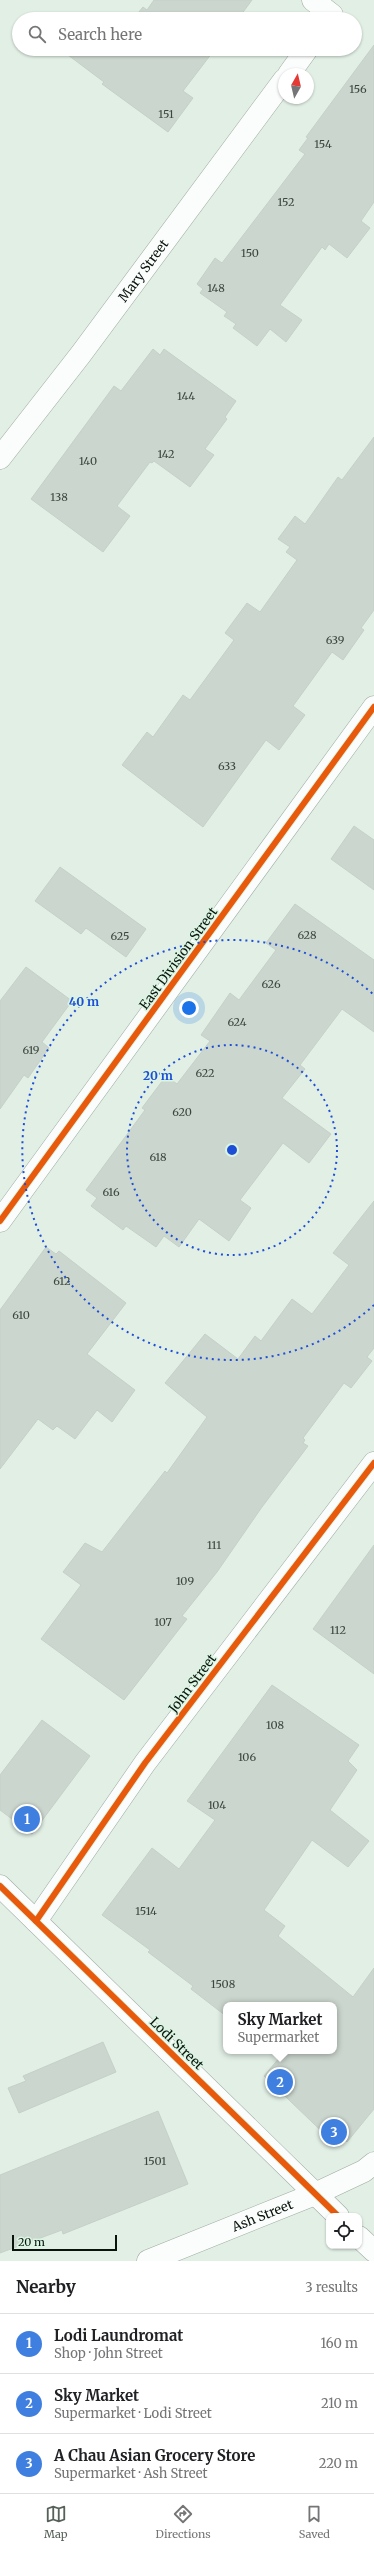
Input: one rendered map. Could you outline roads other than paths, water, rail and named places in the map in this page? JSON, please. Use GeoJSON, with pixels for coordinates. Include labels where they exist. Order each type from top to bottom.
{"type":"FeatureCollection","features":[{"type":"Feature","properties":{"kind":"street"},"geometry":{"type":"LineString","coordinates":[[313,0],[335,11]]}},
{"type":"Feature","properties":{"kind":"street"},"geometry":{"type":"LineString","coordinates":[[293,68],[302,56]]}},
{"type":"Feature","properties":{"kind":"street","name":"Mary Street"},"geometry":{"type":"LineString","coordinates":[[0,458],[86,347],[278,88]]}},
{"type":"Feature","properties":{"kind":"street","name":"East Division Street"},"geometry":{"type":"LineString","coordinates":[[0,1221],[374,707]]}},
{"type":"Feature","properties":{"kind":"street","name":"John Street"},"geometry":{"type":"LineString","coordinates":[[36,1921],[144,1763],[374,1463]]}},
{"type":"Feature","properties":{"kind":"street","name":"Lodi Street"},"geometry":{"type":"LineString","coordinates":[[0,1886],[335,2213]]}},
{"type":"Feature","properties":{"kind":"street","name":"Ash Street"},"geometry":{"type":"LineString","coordinates":[[148,2261],[315,2194],[364,2171],[374,2163]]}},
{"type":"Feature","properties":{"kind":"street"},"geometry":{"type":"LineString","coordinates":[[362,2240],[374,2252]]}},
{"type":"Feature","properties":{"kind":"place","name":"Lodi Laundromat"},"geometry":{"type":"Point","coordinates":[27,1819]}},
{"type":"Feature","properties":{"kind":"place","name":"Sky Market"},"geometry":{"type":"Point","coordinates":[280,2082]}},
{"type":"Feature","properties":{"kind":"place","name":"A Chau Asian Grocery Store"},"geometry":{"type":"Point","coordinates":[334,2132]}}]}
